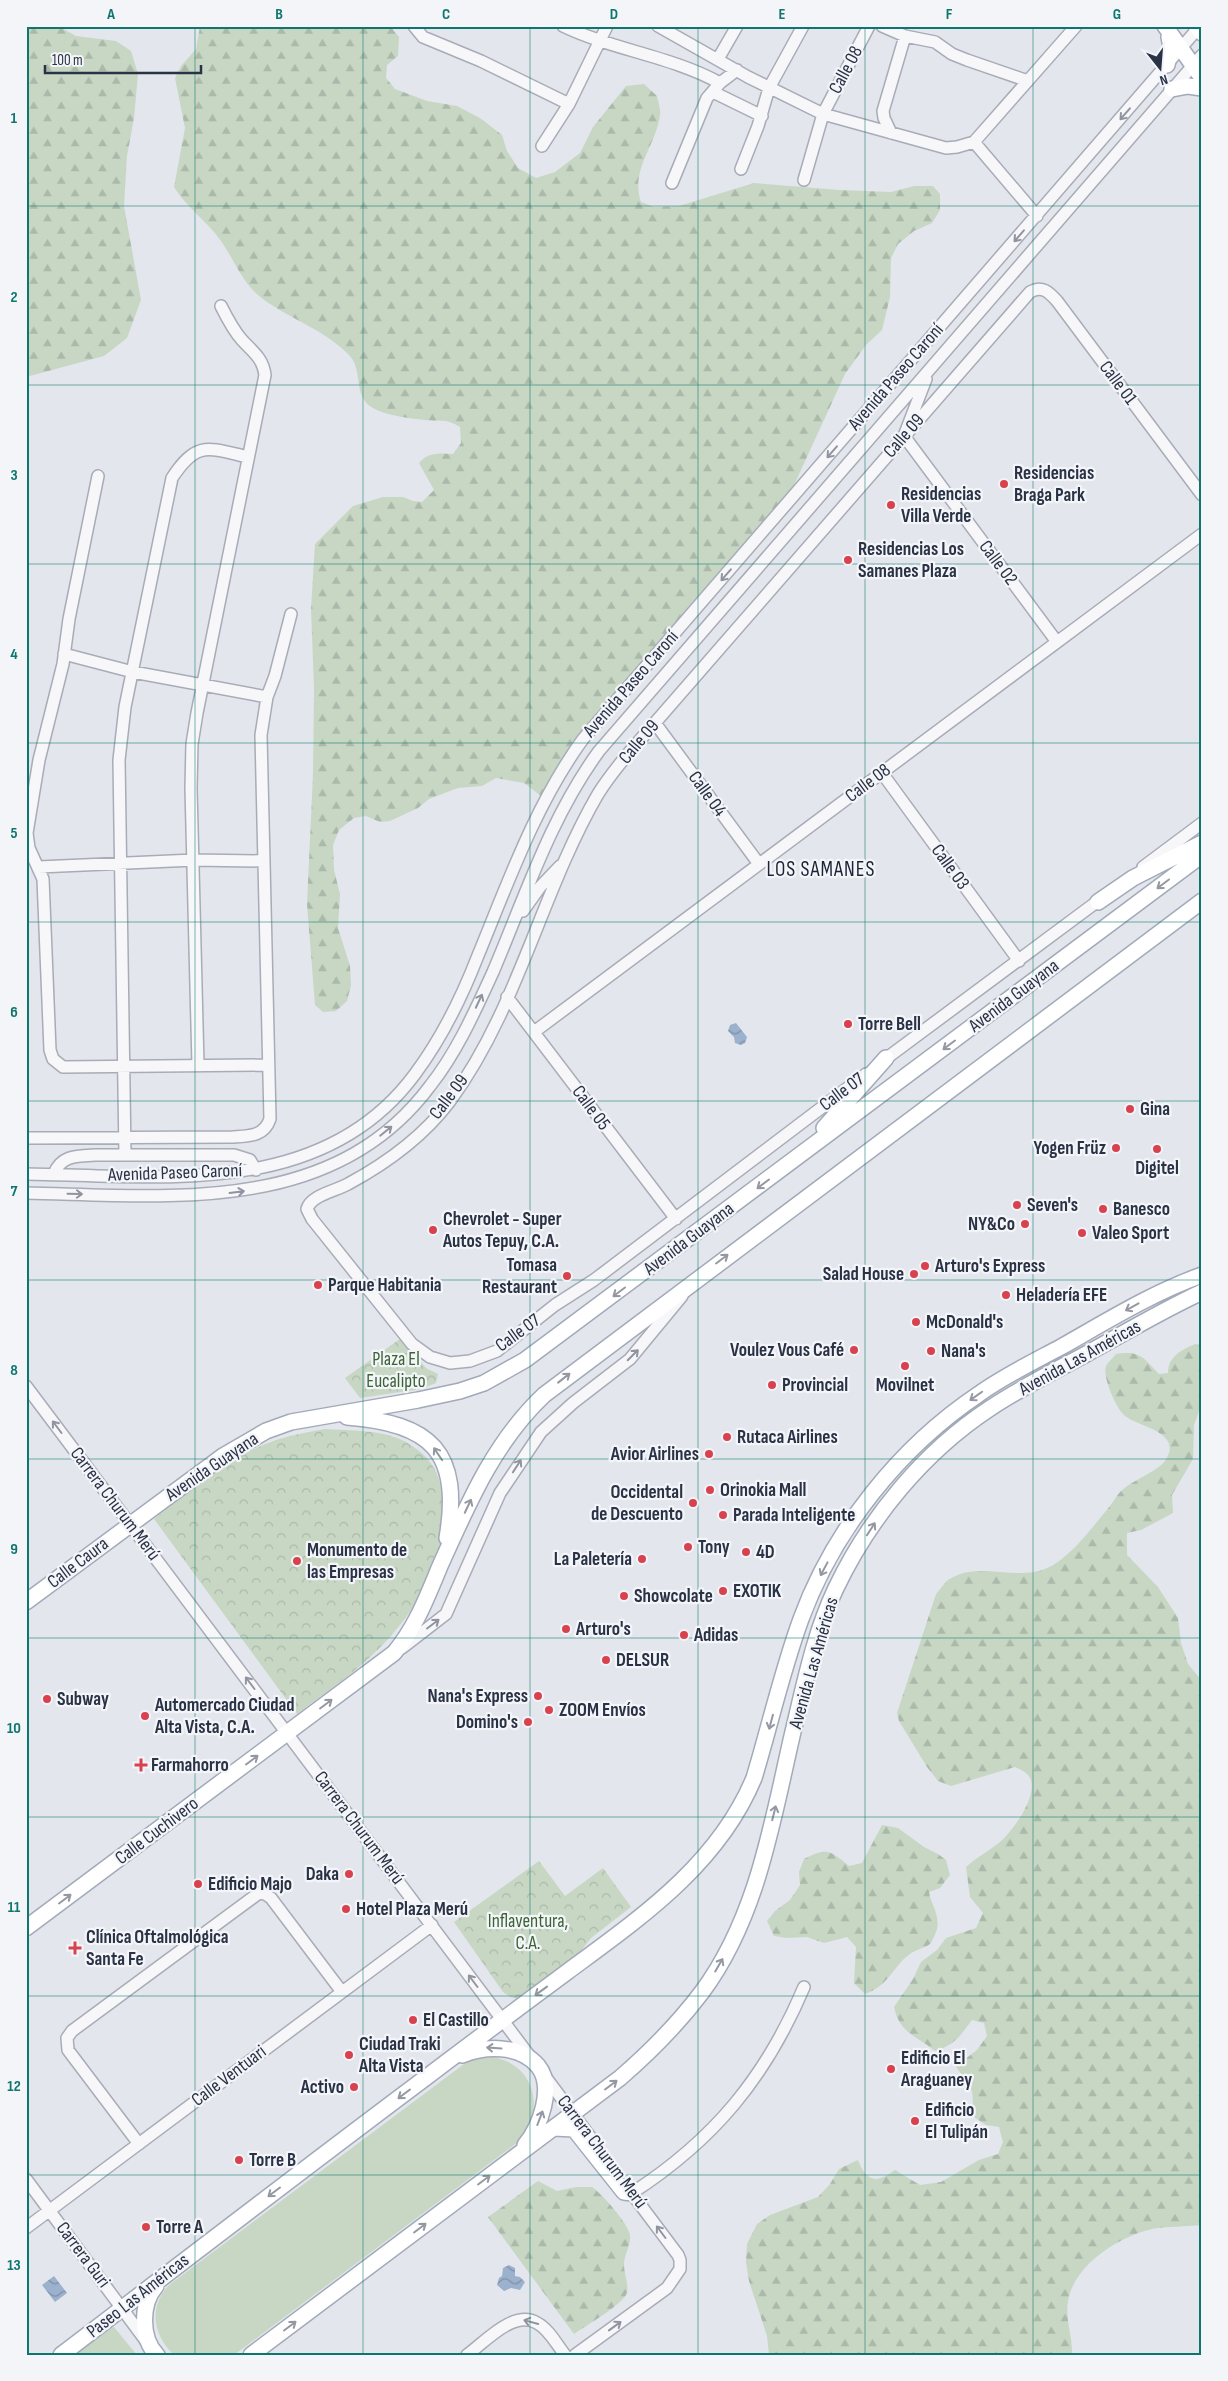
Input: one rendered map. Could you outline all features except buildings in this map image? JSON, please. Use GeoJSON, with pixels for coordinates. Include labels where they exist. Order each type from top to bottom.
{"type":"FeatureCollection","features":[{"type":"Feature","properties":{"kind":"main road"},"geometry":{"type":"LineString","coordinates":[[1164,26],[1180,50],[1197,60],[1202,78]]}},
{"type":"Feature","properties":{"kind":"main road"},"geometry":{"type":"LineString","coordinates":[[1164,26],[1171,47],[1167,65]]}},
{"type":"Feature","properties":{"kind":"main road"},"geometry":{"type":"LineString","coordinates":[[1172,89],[1188,86],[1202,88]]}},
{"type":"Feature","properties":{"kind":"main road"},"geometry":{"type":"LineString","coordinates":[[1098,902],[1133,878],[1202,843]]}},
{"type":"Feature","properties":{"kind":"main road","name":"Avenida Guayana"},"geometry":{"type":"LineString","coordinates":[[130,1524],[239,1445],[291,1422],[437,1396],[476,1385],[505,1372],[525,1360],[608,1300],[1202,855]]}},
{"type":"Feature","properties":{"kind":"main road","name":"Avenida Guayana"},"geometry":{"type":"LineString","coordinates":[[287,1733],[394,1653],[407,1637],[485,1470],[518,1422],[559,1382],[1202,900]]}},
{"type":"Feature","properties":{"kind":"main road"},"geometry":{"type":"LineString","coordinates":[[786,1166],[847,1105],[886,1058]]}},
{"type":"Feature","properties":{"kind":"main road","name":"Avenida Las Américas"},"geometry":{"type":"LineString","coordinates":[[503,2020],[654,1906],[692,1872],[722,1835],[738,1811],[754,1778],[802,1617],[836,1548],[865,1504],[910,1450],[957,1410],[1007,1377],[1160,1292],[1202,1275]]}},
{"type":"Feature","properties":{"kind":"main road","name":"Avenida Las Américas"},"geometry":{"type":"LineString","coordinates":[[572,2114],[620,2078],[670,2030],[704,1990],[730,1946],[753,1894],[808,1669],[827,1609],[852,1557],[880,1515],[924,1463],[968,1424],[1018,1392],[1202,1292]]}},
{"type":"Feature","properties":{"kind":"main road"},"geometry":{"type":"LineString","coordinates":[[1007,1377],[1018,1392]]}},
{"type":"Feature","properties":{"kind":"main road"},"geometry":{"type":"LineString","coordinates":[[325,1415],[380,1420],[401,1425],[414,1430],[435,1448],[447,1470],[451,1499],[448,1537],[439,1569]]}},
{"type":"Feature","properties":{"kind":"main road","name":"Calle Caura"},"geometry":{"type":"LineString","coordinates":[[26,1602],[130,1524]]}},
{"type":"Feature","properties":{"kind":"main road"},"geometry":{"type":"LineString","coordinates":[[836,1548],[852,1557]]}},
{"type":"Feature","properties":{"kind":"main road","name":"Calle Cuchivero"},"geometry":{"type":"LineString","coordinates":[[26,1928],[287,1733]]}},
{"type":"Feature","properties":{"kind":"main road","name":"Paseo Las Américas"},"geometry":{"type":"LineString","coordinates":[[61,2355],[503,2020]]}},
{"type":"Feature","properties":{"kind":"main road"},"geometry":{"type":"LineString","coordinates":[[442,2065],[468,2052],[486,2048],[500,2048],[530,2059],[538,2066],[544,2088],[544,2109],[530,2139],[514,2158]]}},
{"type":"Feature","properties":{"kind":"main road"},"geometry":{"type":"LineString","coordinates":[[251,2355],[572,2114]]}},
{"type":"Feature","properties":{"kind":"main road"},"geometry":{"type":"LineString","coordinates":[[554,2128],[574,2129],[624,2192],[632,2193]]}},
{"type":"Feature","properties":{"kind":"main road"},"geometry":{"type":"LineString","coordinates":[[155,2353],[145,2326],[144,2313],[152,2290],[167,2273]]}},
{"type":"Feature","properties":{"kind":"street"},"geometry":{"type":"LineString","coordinates":[[414,26],[423,37],[481,61],[569,104]]}},
{"type":"Feature","properties":{"kind":"street"},"geometry":{"type":"LineString","coordinates":[[563,26],[600,42],[693,71],[762,116]]}},
{"type":"Feature","properties":{"kind":"street"},"geometry":{"type":"LineString","coordinates":[[542,146],[569,104],[607,26]]}},
{"type":"Feature","properties":{"kind":"street"},"geometry":{"type":"LineString","coordinates":[[718,59],[736,26]]}},
{"type":"Feature","properties":{"kind":"street"},"geometry":{"type":"LineString","coordinates":[[741,169],[762,116],[769,88],[803,26]]}},
{"type":"Feature","properties":{"kind":"street","name":"Calle 08"},"geometry":{"type":"LineString","coordinates":[[804,180],[823,114],[869,26]]}},
{"type":"Feature","properties":{"kind":"street"},"geometry":{"type":"LineString","coordinates":[[882,26],[905,36],[935,42],[952,54],[1028,81]]}},
{"type":"Feature","properties":{"kind":"street"},"geometry":{"type":"LineString","coordinates":[[664,28],[769,88],[823,114],[946,148],[958,147],[974,142],[1076,26]]}},
{"type":"Feature","properties":{"kind":"street","name":"Avenida Paseo Caroní"},"geometry":{"type":"LineString","coordinates":[[26,1174],[175,1176],[256,1170],[303,1157],[346,1135],[384,1108],[414,1075],[449,1020],[530,830],[561,771],[578,747],[1199,29]]}},
{"type":"Feature","properties":{"kind":"street"},"geometry":{"type":"LineString","coordinates":[[891,133],[884,118],[883,110],[905,36]]}},
{"type":"Feature","properties":{"kind":"street","name":"Avenida Paseo Caroní"},"geometry":{"type":"LineString","coordinates":[[26,1193],[147,1196],[234,1193],[286,1183],[334,1165],[377,1138],[397,1122],[430,1087],[466,1029],[548,838],[578,781],[599,751],[1197,60]]}},
{"type":"Feature","properties":{"kind":"street"},"geometry":{"type":"LineString","coordinates":[[672,183],[707,98],[716,87],[737,70]]}},
{"type":"Feature","properties":{"kind":"street"},"geometry":{"type":"LineString","coordinates":[[974,142],[1037,216]]}},
{"type":"Feature","properties":{"kind":"street","name":"Calle 01"},"geometry":{"type":"LineString","coordinates":[[1025,296],[1037,288],[1049,292],[1202,495]]}},
{"type":"Feature","properties":{"kind":"street","name":"Calle 09"},"geometry":{"type":"LineString","coordinates":[[307,1209],[318,1198],[345,1186],[391,1158],[432,1122],[465,1078],[488,1040],[565,860],[599,793],[618,766],[1025,296]]}},
{"type":"Feature","properties":{"kind":"street"},"geometry":{"type":"LineString","coordinates":[[198,1065],[191,766],[194,728],[264,370],[258,356],[236,332],[221,306]]}},
{"type":"Feature","properties":{"kind":"street"},"geometry":{"type":"LineString","coordinates":[[904,436],[932,366]]}},
{"type":"Feature","properties":{"kind":"street","name":"Calle 02"},"geometry":{"type":"LineString","coordinates":[[904,436],[1057,642]]}},
{"type":"Feature","properties":{"kind":"street"},"geometry":{"type":"LineString","coordinates":[[125,1155],[120,744],[172,478],[186,460],[200,450],[212,449],[248,457]]}},
{"type":"Feature","properties":{"kind":"street"},"geometry":{"type":"LineString","coordinates":[[98,476],[27,833],[30,852],[39,867],[43,879],[51,1055],[63,1067],[268,1065]]}},
{"type":"Feature","properties":{"kind":"street","name":"Calle 08"},"geometry":{"type":"LineString","coordinates":[[534,1032],[1202,534]]}},
{"type":"Feature","properties":{"kind":"street"},"geometry":{"type":"LineString","coordinates":[[26,1138],[125,1136],[232,1137],[256,1135],[267,1126],[270,1119],[261,735],[267,696],[275,676],[291,614]]}},
{"type":"Feature","properties":{"kind":"street"},"geometry":{"type":"LineString","coordinates":[[64,654],[133,672],[267,696]]}},
{"type":"Feature","properties":{"kind":"street","name":"Calle 04"},"geometry":{"type":"LineString","coordinates":[[655,723],[759,864]]}},
{"type":"Feature","properties":{"kind":"street","name":"Calle 03"},"geometry":{"type":"LineString","coordinates":[[882,773],[1019,960]]}},
{"type":"Feature","properties":{"kind":"street","name":"Calle 07"},"geometry":{"type":"LineString","coordinates":[[307,1209],[312,1219],[412,1344],[430,1357],[450,1363],[470,1361],[482,1357],[497,1350],[555,1305],[594,1280],[886,1058],[1202,823]]}},
{"type":"Feature","properties":{"kind":"street"},"geometry":{"type":"LineString","coordinates":[[39,867],[194,860],[264,861]]}},
{"type":"Feature","properties":{"kind":"street"},"geometry":{"type":"LineString","coordinates":[[507,936],[528,902],[565,860]]}},
{"type":"Feature","properties":{"kind":"street","name":"Calle 05"},"geometry":{"type":"LineString","coordinates":[[507,998],[676,1219]]}},
{"type":"Feature","properties":{"kind":"street"},"geometry":{"type":"LineString","coordinates":[[54,1174],[61,1162],[74,1156],[234,1156],[248,1159],[256,1170]]}},
{"type":"Feature","properties":{"kind":"street"},"geometry":{"type":"LineString","coordinates":[[394,1653],[446,1614],[500,1493],[541,1432],[572,1403],[630,1358],[695,1279]]}},
{"type":"Feature","properties":{"kind":"street","name":"Carrera Churum Merú"},"geometry":{"type":"LineString","coordinates":[[26,1386],[678,2255],[681,2264],[677,2274],[667,2288],[575,2355]]}},
{"type":"Feature","properties":{"kind":"street"},"geometry":{"type":"LineString","coordinates":[[139,2144],[68,2050],[66,2038],[72,2031],[259,1893],[271,1898],[342,1992]]}},
{"type":"Feature","properties":{"kind":"street","name":"Calle Ventuari"},"geometry":{"type":"LineString","coordinates":[[26,2228],[432,1925]]}},
{"type":"Feature","properties":{"kind":"street"},"geometry":{"type":"LineString","coordinates":[[632,2193],[655,2178],[692,2148],[744,2094],[778,2043],[804,1987]]}},
{"type":"Feature","properties":{"kind":"street","name":"Carrera Guri"},"geometry":{"type":"LineString","coordinates":[[26,2179],[155,2353]]}},
{"type":"Feature","properties":{"kind":"street"},"geometry":{"type":"LineString","coordinates":[[467,2355],[506,2325],[525,2320],[539,2323],[565,2355]]}},
{"type":"Feature","properties":{"kind":"green space"},"geometry":{"type":"Polygon","coordinates":[[[26,26],[58,26],[76,36],[116,41],[131,51],[138,74],[134,118],[127,156],[124,206],[141,300],[127,338],[104,356],[26,377],[26,26]]]}},
{"type":"Feature","properties":{"kind":"green space"},"geometry":{"type":"Polygon","coordinates":[[[200,26],[390,26],[399,37],[398,56],[387,65],[386,78],[395,89],[427,101],[457,106],[480,118],[502,135],[507,151],[518,168],[536,178],[555,172],[580,153],[593,127],[626,86],[644,84],[657,96],[660,113],[658,126],[641,168],[638,190],[641,202],[654,207],[679,206],[754,183],[891,192],[914,186],[933,186],[940,194],[940,210],[932,223],[914,231],[898,244],[891,258],[890,297],[882,330],[866,345],[845,374],[784,507],[600,720],[545,799],[524,783],[496,778],[482,786],[458,788],[429,799],[418,808],[390,821],[380,822],[366,816],[354,818],[339,830],[333,845],[334,870],[340,894],[338,928],[350,966],[351,985],[347,1001],[336,1011],[323,1012],[315,1005],[307,904],[313,774],[314,688],[311,609],[315,544],[353,506],[383,497],[403,497],[422,502],[434,490],[419,463],[430,455],[453,454],[461,443],[460,427],[447,421],[391,415],[373,408],[367,403],[362,397],[356,368],[349,355],[340,346],[273,306],[256,293],[245,280],[215,234],[174,187],[185,128],[175,78],[181,66],[196,49],[200,26]]]}},
{"type":"Feature","properties":{"kind":"green space","name":"Plaza El Eucalipto"},"geometry":{"type":"Polygon","coordinates":[[[400,1339],[426,1368],[438,1374],[436,1383],[421,1389],[360,1398],[345,1378],[400,1339]]]}},
{"type":"Feature","properties":{"kind":"green space"},"geometry":{"type":"Polygon","coordinates":[[[1195,1344],[1202,1345],[1202,1403],[1194,1425],[1193,1459],[1172,1495],[1173,1513],[1141,1530],[1127,1533],[1127,1555],[1158,1587],[1178,1618],[1181,1643],[1188,1664],[1202,1681],[1202,2225],[1158,2228],[1139,2233],[1112,2246],[1088,2265],[1072,2288],[1068,2301],[1067,2308],[1072,2355],[769,2355],[767,2336],[749,2281],[746,2262],[747,2244],[757,2224],[770,2215],[818,2197],[830,2184],[839,2169],[858,2160],[868,2177],[877,2179],[895,2170],[920,2185],[941,2182],[979,2160],[998,2154],[1003,2142],[999,2127],[986,2125],[974,2117],[972,2091],[956,2066],[977,2050],[987,2036],[984,2023],[972,2020],[953,2043],[935,2051],[905,2029],[900,2023],[894,2007],[913,1979],[921,1962],[937,1950],[946,1938],[976,1928],[983,1913],[970,1897],[966,1867],[1006,1837],[1024,1810],[1031,1791],[1031,1782],[1028,1775],[1015,1767],[951,1786],[938,1781],[927,1767],[899,1721],[897,1713],[936,1594],[948,1580],[959,1574],[983,1571],[1033,1572],[1054,1564],[1072,1550],[1121,1491],[1162,1465],[1169,1451],[1169,1443],[1164,1436],[1156,1431],[1124,1415],[1114,1399],[1108,1384],[1105,1371],[1106,1366],[1116,1354],[1131,1353],[1141,1356],[1159,1374],[1168,1373],[1173,1358],[1195,1344]]]}},
{"type":"Feature","properties":{"kind":"green space"},"geometry":{"type":"Polygon","coordinates":[[[325,1429],[366,1431],[387,1435],[406,1442],[427,1458],[434,1467],[441,1487],[443,1510],[442,1543],[437,1560],[422,1592],[395,1631],[361,1665],[297,1714],[154,1519],[212,1474],[242,1455],[276,1440],[325,1429]]]}},
{"type":"Feature","properties":{"kind":"green space"},"geometry":{"type":"Polygon","coordinates":[[[882,1825],[898,1828],[924,1847],[938,1854],[946,1860],[950,1875],[940,1888],[929,1892],[938,1924],[931,1943],[910,1954],[880,1986],[865,1994],[854,1983],[856,1947],[847,1937],[824,1943],[807,1937],[786,1938],[774,1936],[767,1921],[775,1911],[790,1900],[800,1885],[799,1872],[804,1859],[818,1853],[828,1852],[837,1856],[849,1866],[862,1863],[882,1825]]]}},
{"type":"Feature","properties":{"kind":"green space","name":"Inflaventura, C.A."},"geometry":{"type":"Polygon","coordinates":[[[539,1861],[565,1896],[603,1868],[631,1907],[591,1938],[576,1957],[520,1999],[510,1997],[503,1992],[454,1922],[539,1861]]]}},
{"type":"Feature","properties":{"kind":"green space"},"geometry":{"type":"Polygon","coordinates":[[[493,2057],[508,2062],[519,2069],[527,2079],[532,2091],[534,2104],[532,2117],[527,2130],[518,2142],[234,2355],[174,2355],[161,2339],[156,2321],[158,2302],[169,2285],[464,2064],[474,2059],[493,2057]]]}},
{"type":"Feature","properties":{"kind":"green space"},"geometry":{"type":"Polygon","coordinates":[[[538,2181],[557,2191],[576,2187],[592,2187],[614,2209],[625,2223],[630,2235],[624,2265],[627,2285],[626,2295],[609,2311],[574,2334],[488,2217],[538,2181]]]}},
{"type":"Feature","properties":{"kind":"green space"},"geometry":{"type":"Polygon","coordinates":[[[114,2327],[137,2355],[75,2355],[111,2328],[114,2327]]]}},
{"type":"Feature","properties":{"kind":"water"},"geometry":{"type":"Polygon","coordinates":[[[736,1023],[747,1037],[745,1043],[741,1045],[735,1043],[734,1037],[728,1031],[730,1025],[736,1023]]]}},
{"type":"Feature","properties":{"kind":"water"},"geometry":{"type":"Polygon","coordinates":[[[509,2265],[515,2268],[515,2276],[520,2277],[525,2282],[520,2290],[511,2288],[504,2291],[497,2285],[499,2278],[502,2276],[503,2268],[509,2265]]]}},
{"type":"Feature","properties":{"kind":"water"},"geometry":{"type":"Polygon","coordinates":[[[54,2276],[67,2293],[55,2302],[42,2285],[54,2276]]]}},
{"type":"Feature","properties":{"kind":"place","name":"Residencias Braga Park"},"geometry":{"type":"Point","coordinates":[1004,484]}},
{"type":"Feature","properties":{"kind":"place","name":"Residencias Villa Verde"},"geometry":{"type":"Point","coordinates":[891,505]}},
{"type":"Feature","properties":{"kind":"place","name":"Residencias Los Samanes Plaza"},"geometry":{"type":"Point","coordinates":[848,560]}},
{"type":"Feature","properties":{"kind":"place","name":"Torre Bell"},"geometry":{"type":"Point","coordinates":[848,1024]}},
{"type":"Feature","properties":{"kind":"place","name":"Gina"},"geometry":{"type":"Point","coordinates":[1130,1109]}},
{"type":"Feature","properties":{"kind":"place","name":"Yogen Früz"},"geometry":{"type":"Point","coordinates":[1116,1148]}},
{"type":"Feature","properties":{"kind":"place","name":"Digitel"},"geometry":{"type":"Point","coordinates":[1157,1149]}},
{"type":"Feature","properties":{"kind":"place","name":"Seven's"},"geometry":{"type":"Point","coordinates":[1017,1205]}},
{"type":"Feature","properties":{"kind":"place","name":"Banesco"},"geometry":{"type":"Point","coordinates":[1103,1209]}},
{"type":"Feature","properties":{"kind":"place","name":"NY&Co"},"geometry":{"type":"Point","coordinates":[1025,1224]}},
{"type":"Feature","properties":{"kind":"place","name":"Chevrolet - Super Autos Tepuy, C.A."},"geometry":{"type":"Point","coordinates":[433,1230]}},
{"type":"Feature","properties":{"kind":"place","name":"Valeo Sport"},"geometry":{"type":"Point","coordinates":[1082,1233]}},
{"type":"Feature","properties":{"kind":"place","name":"Arturo's Express"},"geometry":{"type":"Point","coordinates":[925,1266]}},
{"type":"Feature","properties":{"kind":"place","name":"Salad House"},"geometry":{"type":"Point","coordinates":[914,1274]}},
{"type":"Feature","properties":{"kind":"place","name":"Tomasa Restaurant"},"geometry":{"type":"Point","coordinates":[567,1276]}},
{"type":"Feature","properties":{"kind":"place","name":"Parque Habitania"},"geometry":{"type":"Point","coordinates":[318,1285]}},
{"type":"Feature","properties":{"kind":"place","name":"Heladería EFE"},"geometry":{"type":"Point","coordinates":[1006,1295]}},
{"type":"Feature","properties":{"kind":"place","name":"McDonald's"},"geometry":{"type":"Point","coordinates":[916,1322]}},
{"type":"Feature","properties":{"kind":"place","name":"Voulez Vous Café"},"geometry":{"type":"Point","coordinates":[854,1350]}},
{"type":"Feature","properties":{"kind":"place","name":"Nana's"},"geometry":{"type":"Point","coordinates":[931,1351]}},
{"type":"Feature","properties":{"kind":"place","name":"Movilnet"},"geometry":{"type":"Point","coordinates":[905,1366]}},
{"type":"Feature","properties":{"kind":"place","name":"Provincial"},"geometry":{"type":"Point","coordinates":[772,1385]}},
{"type":"Feature","properties":{"kind":"place","name":"Rutaca Airlines"},"geometry":{"type":"Point","coordinates":[727,1437]}},
{"type":"Feature","properties":{"kind":"place","name":"Avior Airlines"},"geometry":{"type":"Point","coordinates":[709,1454]}},
{"type":"Feature","properties":{"kind":"place","name":"Orinokia Mall"},"geometry":{"type":"Point","coordinates":[710,1490]}},
{"type":"Feature","properties":{"kind":"place","name":"Occidental de Descuento"},"geometry":{"type":"Point","coordinates":[693,1503]}},
{"type":"Feature","properties":{"kind":"place","name":"Parada Inteligente"},"geometry":{"type":"Point","coordinates":[723,1515]}},
{"type":"Feature","properties":{"kind":"place","name":"Tony"},"geometry":{"type":"Point","coordinates":[688,1547]}},
{"type":"Feature","properties":{"kind":"place","name":"4D"},"geometry":{"type":"Point","coordinates":[746,1552]}},
{"type":"Feature","properties":{"kind":"place","name":"La Paletería"},"geometry":{"type":"Point","coordinates":[642,1559]}},
{"type":"Feature","properties":{"kind":"place","name":"Monumento de las Empresas"},"geometry":{"type":"Point","coordinates":[297,1561]}},
{"type":"Feature","properties":{"kind":"place","name":"EXOTIK"},"geometry":{"type":"Point","coordinates":[723,1591]}},
{"type":"Feature","properties":{"kind":"place","name":"Showcolate"},"geometry":{"type":"Point","coordinates":[624,1596]}},
{"type":"Feature","properties":{"kind":"place","name":"Arturo's"},"geometry":{"type":"Point","coordinates":[566,1629]}},
{"type":"Feature","properties":{"kind":"place","name":"Adidas"},"geometry":{"type":"Point","coordinates":[684,1635]}},
{"type":"Feature","properties":{"kind":"place","name":"DELSUR"},"geometry":{"type":"Point","coordinates":[606,1660]}},
{"type":"Feature","properties":{"kind":"place","name":"Nana's Express"},"geometry":{"type":"Point","coordinates":[538,1696]}},
{"type":"Feature","properties":{"kind":"place","name":"Subway"},"geometry":{"type":"Point","coordinates":[47,1699]}},
{"type":"Feature","properties":{"kind":"place","name":"ZOOM Envíos"},"geometry":{"type":"Point","coordinates":[549,1710]}},
{"type":"Feature","properties":{"kind":"place","name":"Automercado Ciudad Alta Vista, C.A."},"geometry":{"type":"Point","coordinates":[145,1716]}},
{"type":"Feature","properties":{"kind":"place","name":"Domino's"},"geometry":{"type":"Point","coordinates":[528,1722]}},
{"type":"Feature","properties":{"kind":"place","name":"Farmahorro"},"geometry":{"type":"Point","coordinates":[141,1765]}},
{"type":"Feature","properties":{"kind":"place","name":"Daka"},"geometry":{"type":"Point","coordinates":[349,1874]}},
{"type":"Feature","properties":{"kind":"place","name":"Edificio Majo"},"geometry":{"type":"Point","coordinates":[198,1884]}},
{"type":"Feature","properties":{"kind":"place","name":"Hotel Plaza Merú"},"geometry":{"type":"Point","coordinates":[346,1909]}},
{"type":"Feature","properties":{"kind":"place","name":"Clínica Oftalmológica Santa Fe"},"geometry":{"type":"Point","coordinates":[75,1948]}},
{"type":"Feature","properties":{"kind":"place","name":"El Castillo"},"geometry":{"type":"Point","coordinates":[413,2020]}},
{"type":"Feature","properties":{"kind":"place","name":"Ciudad Traki Alta Vista"},"geometry":{"type":"Point","coordinates":[349,2055]}},
{"type":"Feature","properties":{"kind":"place","name":"Edificio El Araguaney"},"geometry":{"type":"Point","coordinates":[891,2069]}},
{"type":"Feature","properties":{"kind":"place","name":"Activo"},"geometry":{"type":"Point","coordinates":[354,2087]}},
{"type":"Feature","properties":{"kind":"place","name":"Edificio El Tulipán"},"geometry":{"type":"Point","coordinates":[915,2121]}},
{"type":"Feature","properties":{"kind":"place","name":"Torre B"},"geometry":{"type":"Point","coordinates":[239,2160]}},
{"type":"Feature","properties":{"kind":"place","name":"Torre A"},"geometry":{"type":"Point","coordinates":[146,2227]}},
{"type":"Feature","properties":{"kind":"district","name":"LOS SAMANES"},"geometry":{"type":"Point","coordinates":[821,869]}}]}
